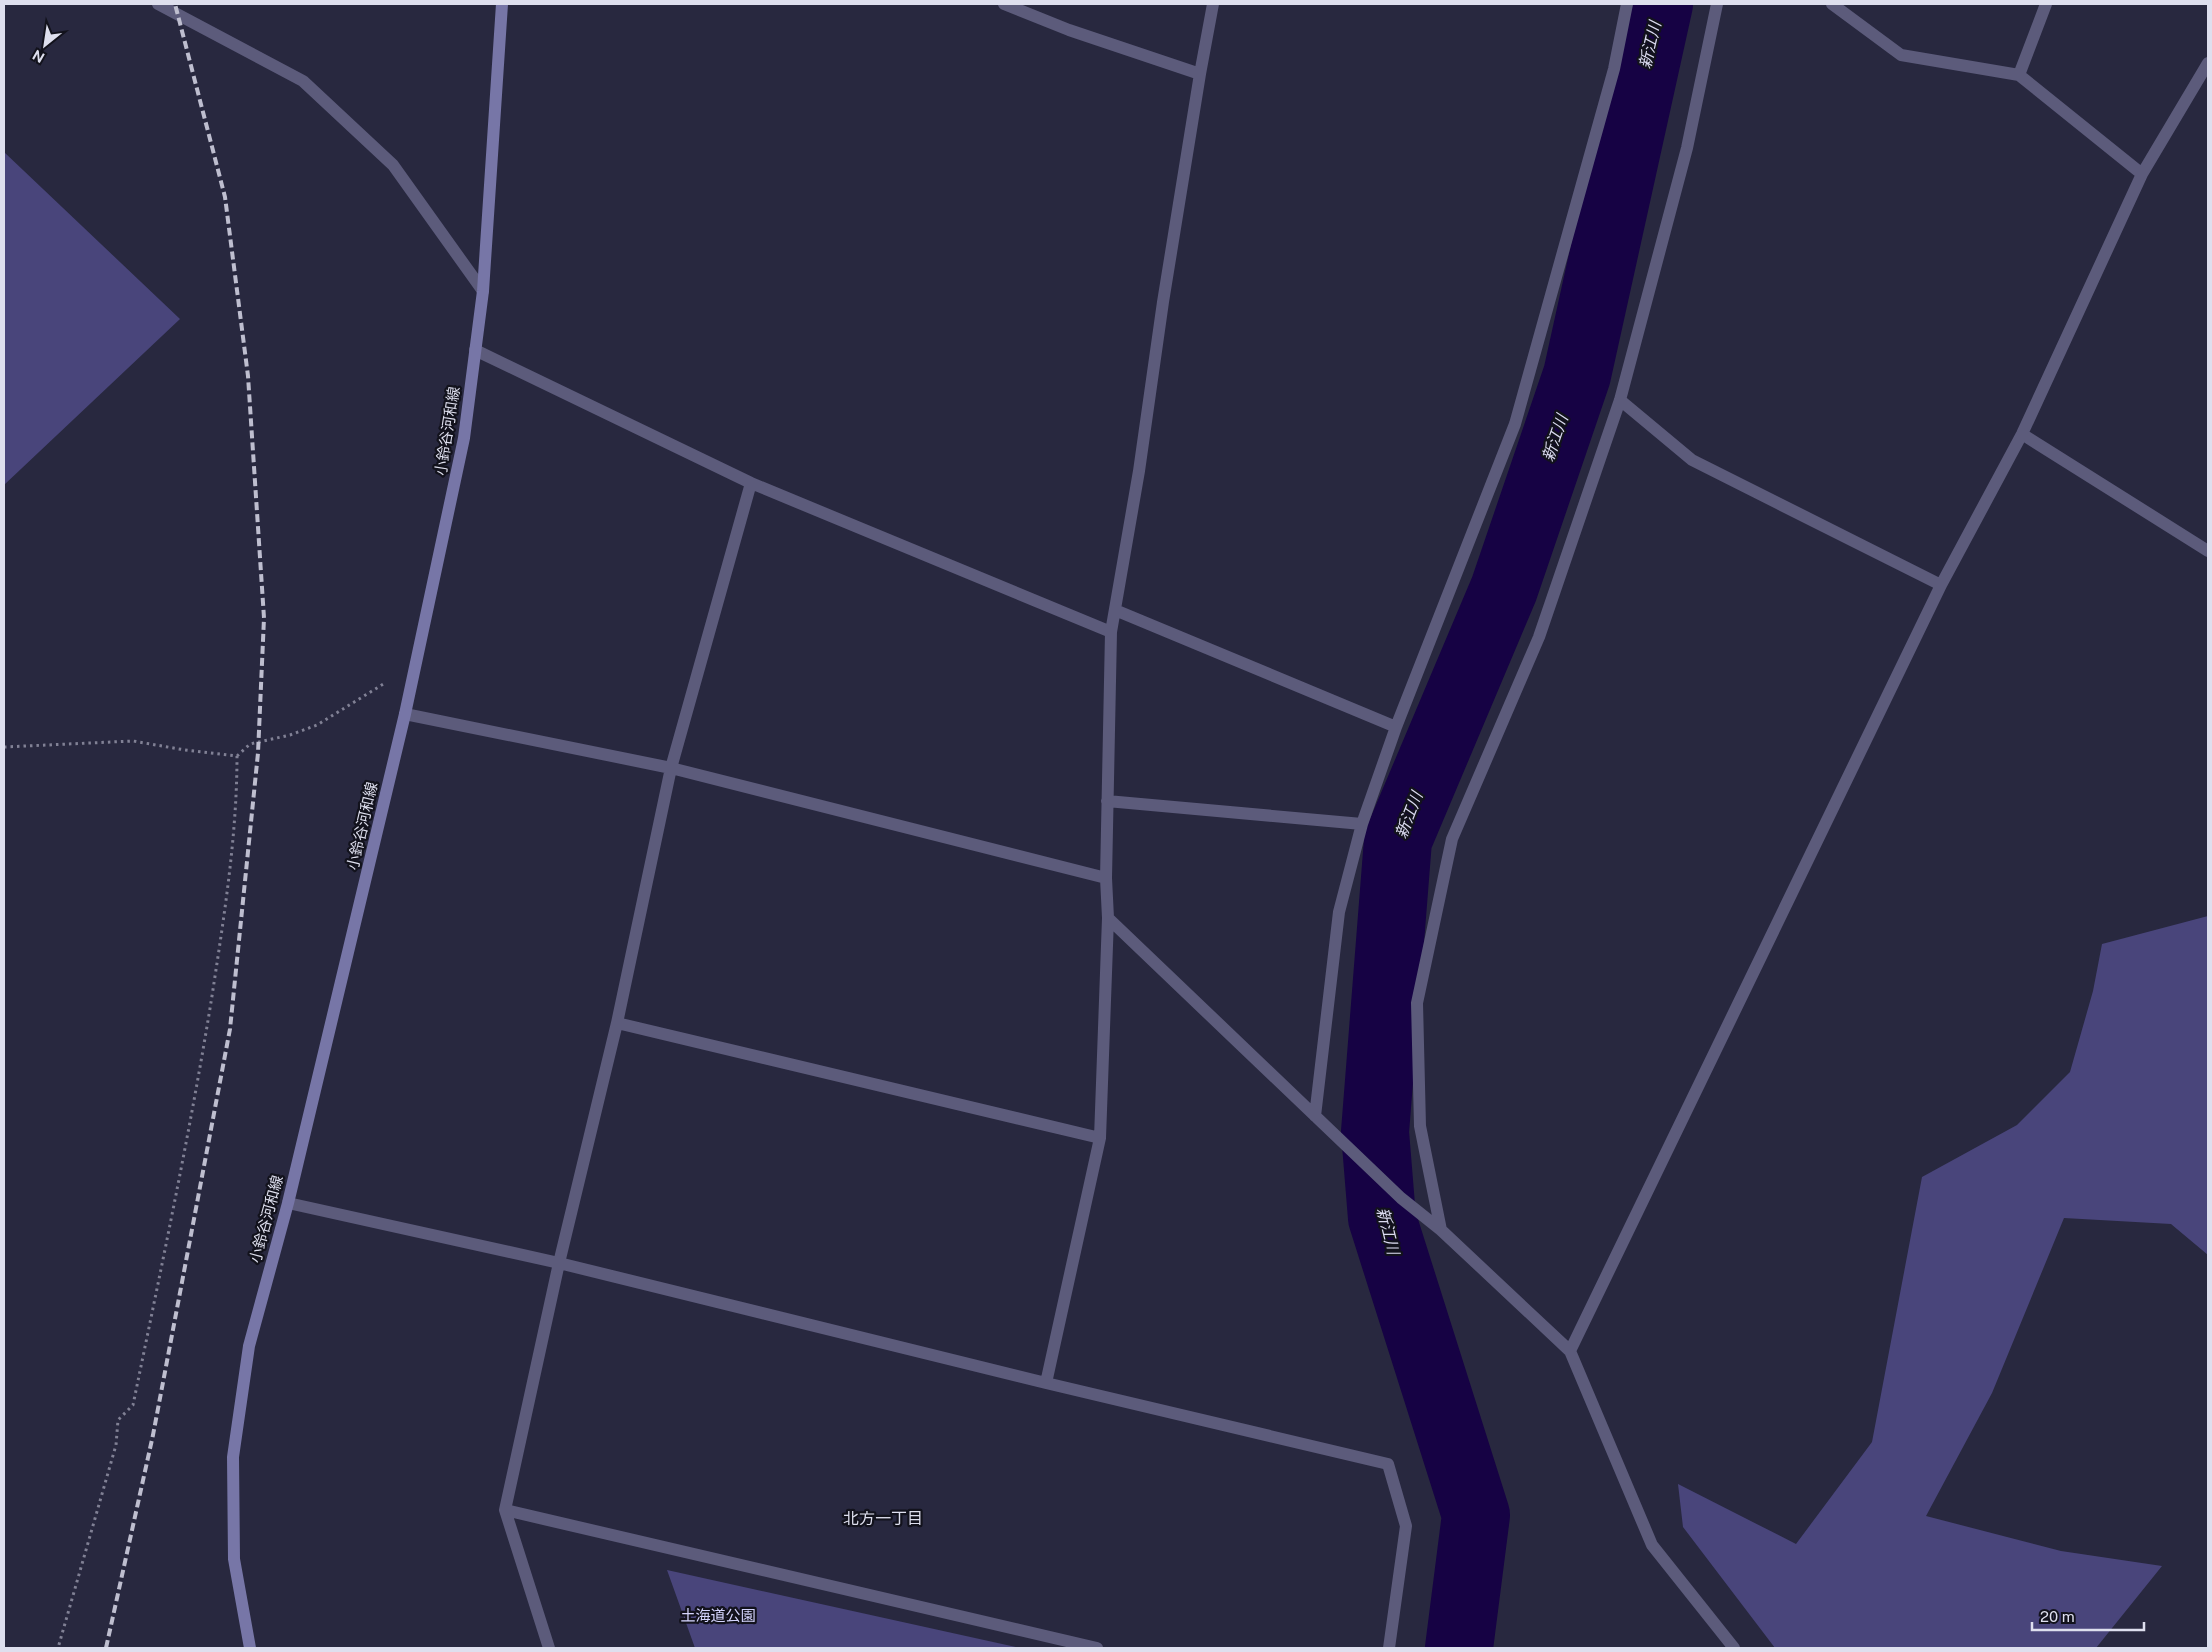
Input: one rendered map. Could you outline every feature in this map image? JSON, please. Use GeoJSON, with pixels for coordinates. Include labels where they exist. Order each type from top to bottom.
{"type":"FeatureCollection","features":[{"type":"Feature","properties":{"kind":"main road","name":"小鈴谷河和線"},"geometry":{"type":"LineString","coordinates":[[250,1648],[234,1560],[233,1457],[249,1346],[288,1203],[405,714],[464,438],[482,291],[502,4]]}},
{"type":"Feature","properties":{"kind":"street"},"geometry":{"type":"LineString","coordinates":[[158,4],[303,81],[393,165],[482,291]]}},
{"type":"Feature","properties":{"kind":"street"},"geometry":{"type":"LineString","coordinates":[[1004,4],[1069,30],[1200,74]]}},
{"type":"Feature","properties":{"kind":"street"},"geometry":{"type":"LineString","coordinates":[[1046,1383],[1100,1138],[1108,918],[1106,878],[1111,632],[1139,471],[1163,302],[1213,4]]}},
{"type":"Feature","properties":{"kind":"street"},"geometry":{"type":"LineString","coordinates":[[1315,1116],[1339,912],[1362,824],[1396,727],[1515,424],[1614,69],[1627,4]]}},
{"type":"Feature","properties":{"kind":"street"},"geometry":{"type":"LineString","coordinates":[[1441,1230],[1420,1126],[1417,1003],[1452,839],[1539,637],[1620,400],[1687,148],[1717,4]]}},
{"type":"Feature","properties":{"kind":"street"},"geometry":{"type":"LineString","coordinates":[[1832,4],[1901,54],[2020,75],[2142,174]]}},
{"type":"Feature","properties":{"kind":"street"},"geometry":{"type":"LineString","coordinates":[[2020,75],[2046,4]]}},
{"type":"Feature","properties":{"kind":"street"},"geometry":{"type":"LineString","coordinates":[[1570,1351],[1941,585],[2022,434],[2142,174],[2208,63]]}},
{"type":"Feature","properties":{"kind":"street"},"geometry":{"type":"LineString","coordinates":[[475,350],[751,483],[1111,632]]}},
{"type":"Feature","properties":{"kind":"street"},"geometry":{"type":"LineString","coordinates":[[1620,400],[1692,460],[1941,585]]}},
{"type":"Feature","properties":{"kind":"street"},"geometry":{"type":"LineString","coordinates":[[2022,434],[2208,551]]}},
{"type":"Feature","properties":{"kind":"street"},"geometry":{"type":"LineString","coordinates":[[548,1648],[505,1510],[559,1263],[617,1023],[671,768],[751,483]]}},
{"type":"Feature","properties":{"kind":"street"},"geometry":{"type":"LineString","coordinates":[[1115,610],[1396,727]]}},
{"type":"Feature","properties":{"kind":"street"},"geometry":{"type":"LineString","coordinates":[[405,714],[671,768],[1106,878]]}},
{"type":"Feature","properties":{"kind":"street"},"geometry":{"type":"LineString","coordinates":[[1108,801],[1362,824]]}},
{"type":"Feature","properties":{"kind":"street"},"geometry":{"type":"LineString","coordinates":[[1108,918],[1401,1198],[1441,1230],[1570,1351],[1652,1545],[1734,1648]]}},
{"type":"Feature","properties":{"kind":"street"},"geometry":{"type":"LineString","coordinates":[[617,1023],[1100,1138]]}},
{"type":"Feature","properties":{"kind":"street"},"geometry":{"type":"LineString","coordinates":[[288,1203],[559,1263],[1046,1383],[1388,1464],[1406,1526],[1389,1648]]}},
{"type":"Feature","properties":{"kind":"street"},"geometry":{"type":"LineString","coordinates":[[505,1510],[1097,1648]]}},
{"type":"Feature","properties":{"kind":"path"},"geometry":{"type":"LineString","coordinates":[[58,1648],[116,1445],[118,1420],[134,1405],[197,1089],[224,921],[237,798],[237,756],[250,744],[290,735],[318,725],[387,682],[411,686]]}},
{"type":"Feature","properties":{"kind":"path"},"geometry":{"type":"LineString","coordinates":[[4,747],[133,741],[237,756]]}},
{"type":"Feature","properties":{"kind":"green space"},"geometry":{"type":"Polygon","coordinates":[[[4,152],[180,319],[4,485],[4,152]]]}},
{"type":"Feature","properties":{"kind":"green space"},"geometry":{"type":"Polygon","coordinates":[[[2208,916],[2208,1255],[2171,1224],[2064,1218],[1992,1393],[1926,1516],[2061,1551],[2162,1566],[2096,1648],[1775,1648],[1683,1527],[1678,1484],[1796,1544],[1872,1442],[1922,1177],[2017,1125],[2070,1072],[2093,991],[2102,944],[2208,916]]]}},
{"type":"Feature","properties":{"kind":"green space","name":"土海道公園"},"geometry":{"type":"Polygon","coordinates":[[[667,1570],[1020,1648],[695,1648],[667,1570]]]}},
{"type":"Feature","properties":{"kind":"waterway","name":"新江川"},"geometry":{"type":"LineString","coordinates":[[1459,1648],[1476,1515],[1382,1218],[1375,1132],[1398,840],[1504,589],[1577,375],[1659,4]]}},
{"type":"Feature","properties":{"kind":"railway"},"geometry":{"type":"LineString","coordinates":[[106,1648],[153,1435],[230,1029],[258,753],[264,618],[248,376],[225,197],[175,4]]}},
{"type":"Feature","properties":{"kind":"district","name":"北方一丁目"},"geometry":{"type":"Point","coordinates":[883,1518]}}]}
